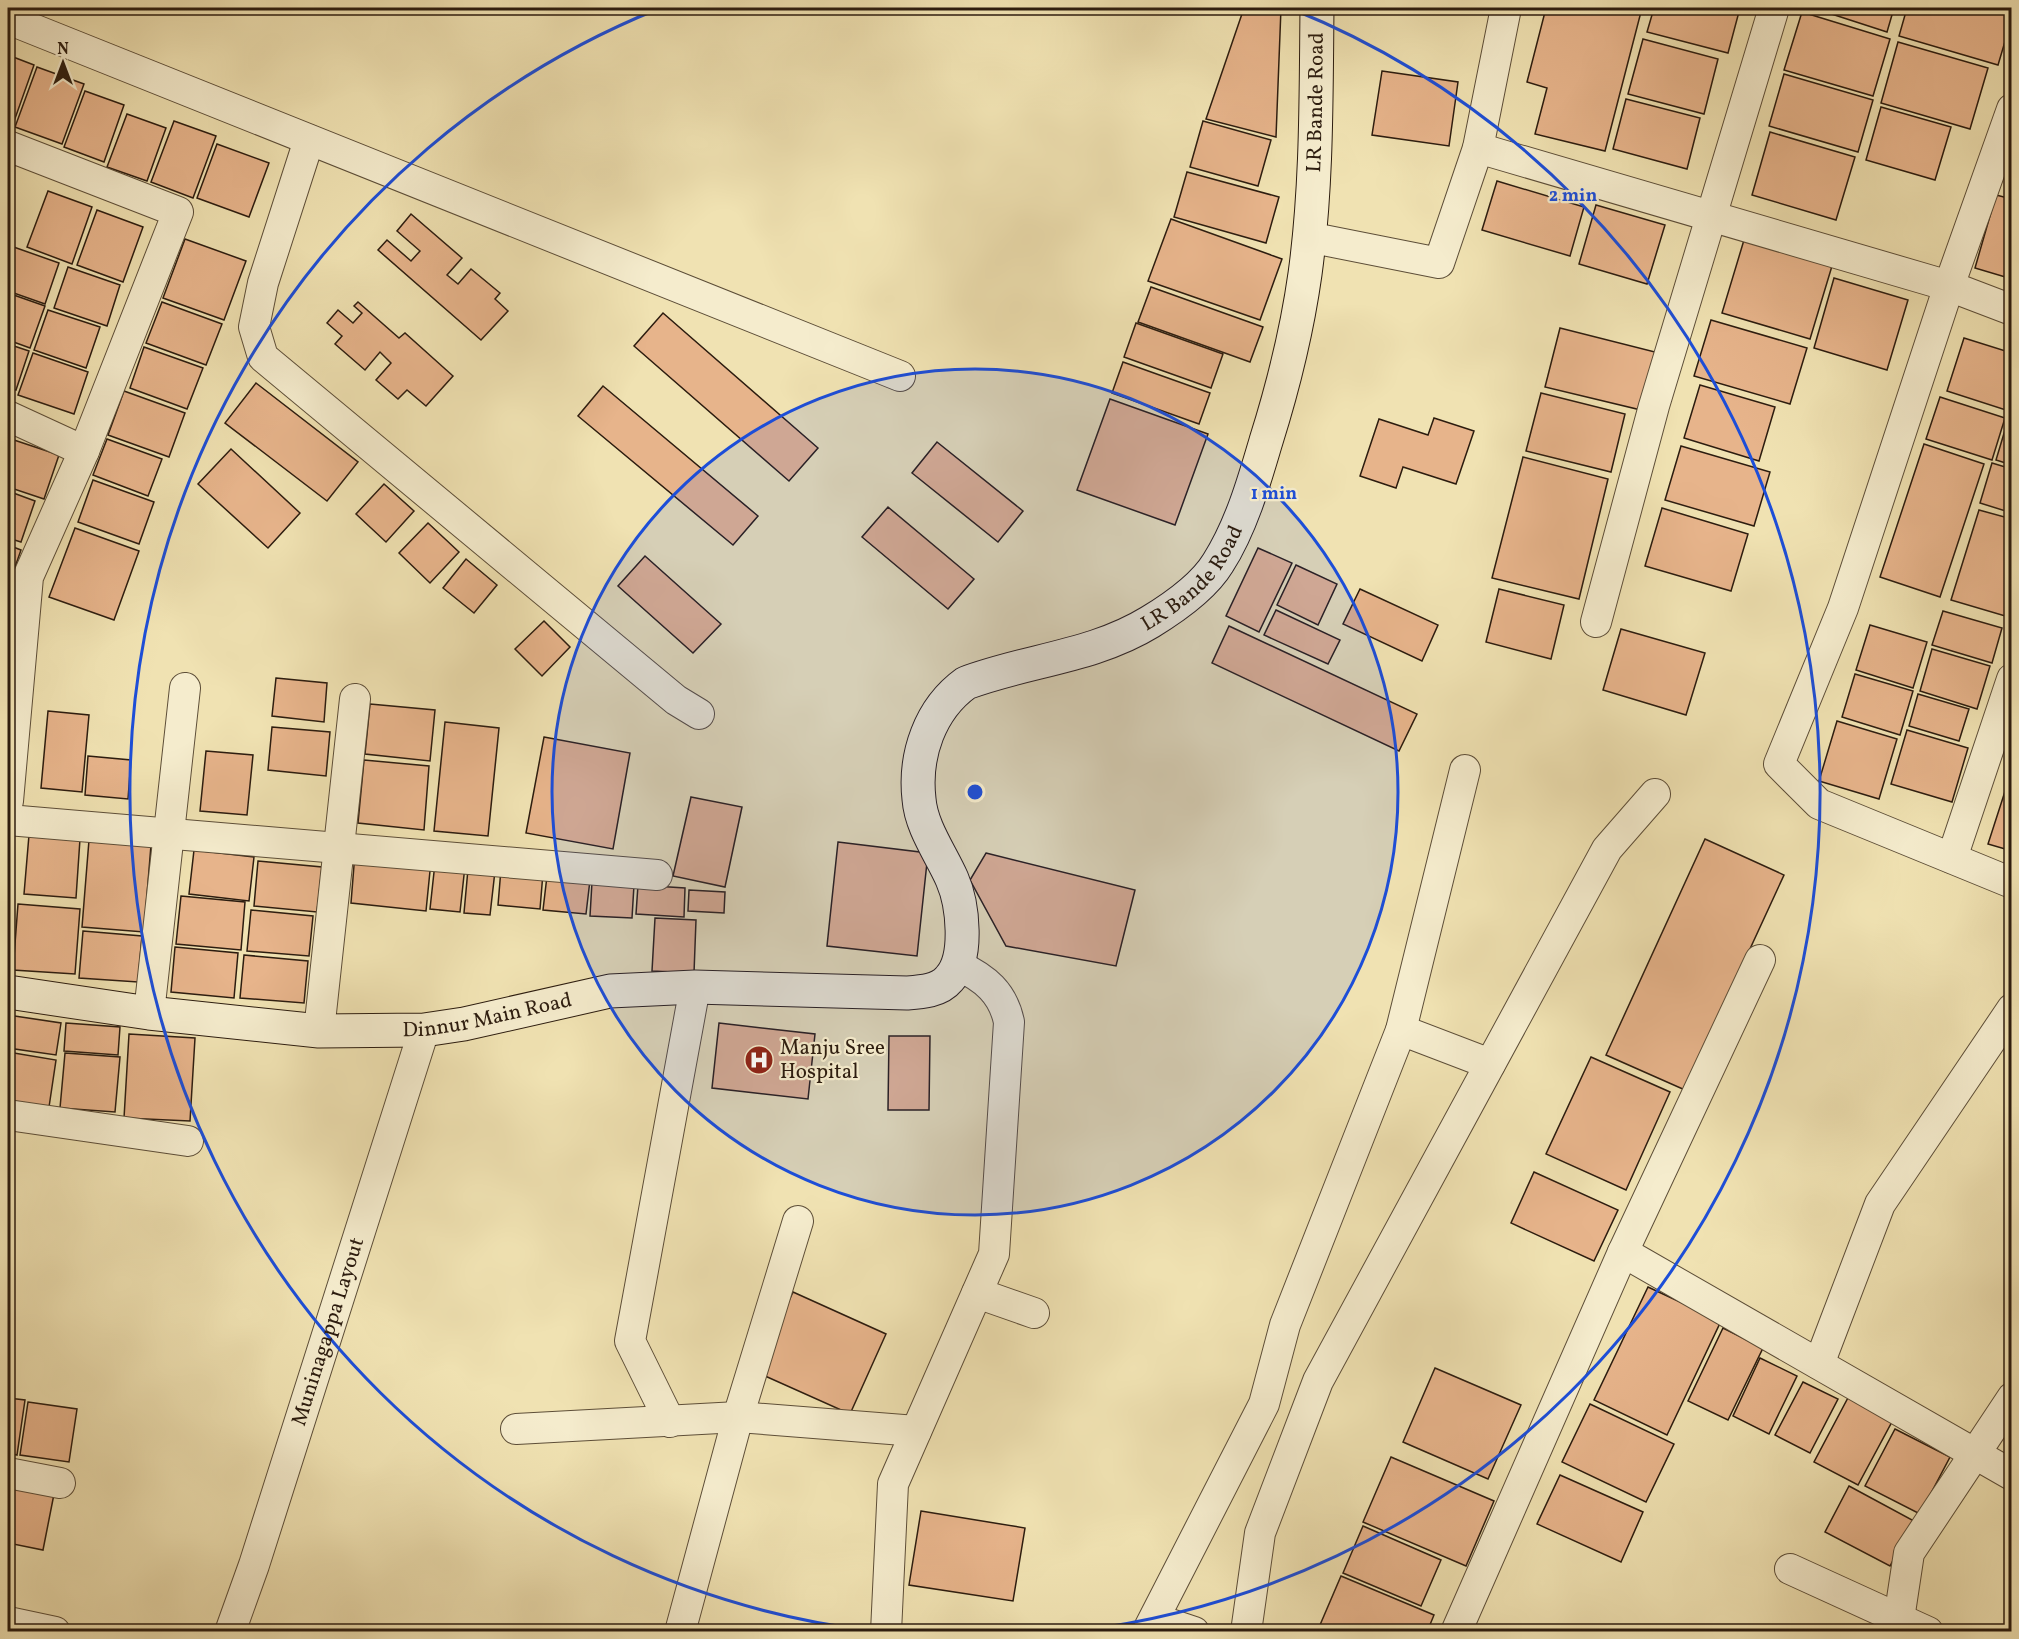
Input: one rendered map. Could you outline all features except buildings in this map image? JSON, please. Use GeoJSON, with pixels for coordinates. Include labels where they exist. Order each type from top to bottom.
{"type":"FeatureCollection","features":[{"type":"Feature","properties":{"kind":"street","name":"LR Bande Road"},"geometry":{"type":"LineString","coordinates":[[959,966],[963,932],[954,881],[926,824],[919,801],[923,752],[935,714],[952,693],[966,683],[1105,645],[1150,622],[1192,590],[1218,565],[1237,524],[1259,466],[1281,393],[1300,304],[1308,237],[1316,128],[1317,8]]}},
{"type":"Feature","properties":{"kind":"street"},"geometry":{"type":"LineString","coordinates":[[1308,237],[1439,263],[1478,148],[1506,8]]}},
{"type":"Feature","properties":{"kind":"street"},"geometry":{"type":"LineString","coordinates":[[1596,622],[1654,406],[1774,8]]}},
{"type":"Feature","properties":{"kind":"street"},"geometry":{"type":"LineString","coordinates":[[8,19],[900,376]]}},
{"type":"Feature","properties":{"kind":"street"},"geometry":{"type":"LineString","coordinates":[[2012,108],[1949,286],[1843,608],[1779,764],[1819,804],[2012,883]]}},
{"type":"Feature","properties":{"kind":"street"},"geometry":{"type":"LineString","coordinates":[[309,140],[261,294],[254,327],[263,357],[676,700],[699,714]]}},
{"type":"Feature","properties":{"kind":"street"},"geometry":{"type":"LineString","coordinates":[[8,146],[178,212],[84,451],[28,577],[14,668],[8,801]]}},
{"type":"Feature","properties":{"kind":"street"},"geometry":{"type":"LineString","coordinates":[[1478,148],[1949,286],[2012,310]]}},
{"type":"Feature","properties":{"kind":"street"},"geometry":{"type":"LineString","coordinates":[[8,416],[84,451]]}},
{"type":"Feature","properties":{"kind":"street"},"geometry":{"type":"LineString","coordinates":[[1952,858],[2012,679]]}},
{"type":"Feature","properties":{"kind":"street"},"geometry":{"type":"LineString","coordinates":[[149,1013],[185,688]]}},
{"type":"Feature","properties":{"kind":"street"},"geometry":{"type":"LineString","coordinates":[[319,1031],[355,699]]}},
{"type":"Feature","properties":{"kind":"street"},"geometry":{"type":"LineString","coordinates":[[1194,1632],[1151,1625],[1264,1404],[1285,1325],[1401,1030],[1465,770]]}},
{"type":"Feature","properties":{"kind":"street"},"geometry":{"type":"LineString","coordinates":[[1246,1632],[1260,1533],[1318,1381],[1607,849],[1655,794]]}},
{"type":"Feature","properties":{"kind":"street"},"geometry":{"type":"LineString","coordinates":[[8,820],[657,875]]}},
{"type":"Feature","properties":{"kind":"street"},"geometry":{"type":"LineString","coordinates":[[1456,1632],[1623,1252],[1760,960]]}},
{"type":"Feature","properties":{"kind":"street"},"geometry":{"type":"LineString","coordinates":[[886,1632],[893,1484],[994,1254],[1009,1022],[1006,1005],[993,988],[978,975],[959,966]]}},
{"type":"Feature","properties":{"kind":"street","name":"Dinnur Main Road"},"geometry":{"type":"LineString","coordinates":[[8,992],[149,1013],[319,1031],[423,1030],[464,1024],[610,991],[695,987],[926,992],[948,981],[959,966]]}},
{"type":"Feature","properties":{"kind":"street"},"geometry":{"type":"LineString","coordinates":[[670,1422],[630,1341],[695,987]]}},
{"type":"Feature","properties":{"kind":"street"},"geometry":{"type":"LineString","coordinates":[[1819,1364],[1880,1204],[2012,1009]]}},
{"type":"Feature","properties":{"kind":"street","name":"Muninagappa Layout"},"geometry":{"type":"LineString","coordinates":[[230,1632],[254,1565],[423,1030]]}},
{"type":"Feature","properties":{"kind":"street"},"geometry":{"type":"LineString","coordinates":[[1401,1030],[1490,1064]]}},
{"type":"Feature","properties":{"kind":"street"},"geometry":{"type":"LineString","coordinates":[[8,1115],[188,1141]]}},
{"type":"Feature","properties":{"kind":"street"},"geometry":{"type":"LineString","coordinates":[[680,1632],[738,1417],[798,1221]]}},
{"type":"Feature","properties":{"kind":"street"},"geometry":{"type":"LineString","coordinates":[[1623,1252],[2012,1475]]}},
{"type":"Feature","properties":{"kind":"street"},"geometry":{"type":"LineString","coordinates":[[977,1293],[1034,1313]]}},
{"type":"Feature","properties":{"kind":"street"},"geometry":{"type":"LineString","coordinates":[[1897,1625],[1909,1553],[2012,1398]]}},
{"type":"Feature","properties":{"kind":"street"},"geometry":{"type":"LineString","coordinates":[[516,1430],[738,1417],[916,1431]]}},
{"type":"Feature","properties":{"kind":"street"},"geometry":{"type":"LineString","coordinates":[[8,1473],[60,1483]]}},
{"type":"Feature","properties":{"kind":"street"},"geometry":{"type":"LineString","coordinates":[[1790,1569],[1897,1625],[1928,1632]]}},
{"type":"Feature","properties":{"kind":"street"},"geometry":{"type":"LineString","coordinates":[[8,1622],[55,1632]]}},
{"type":"Feature","properties":{"kind":"place","name":"Manju Sree Hospital"},"geometry":{"type":"Point","coordinates":[759,1060]}}]}
